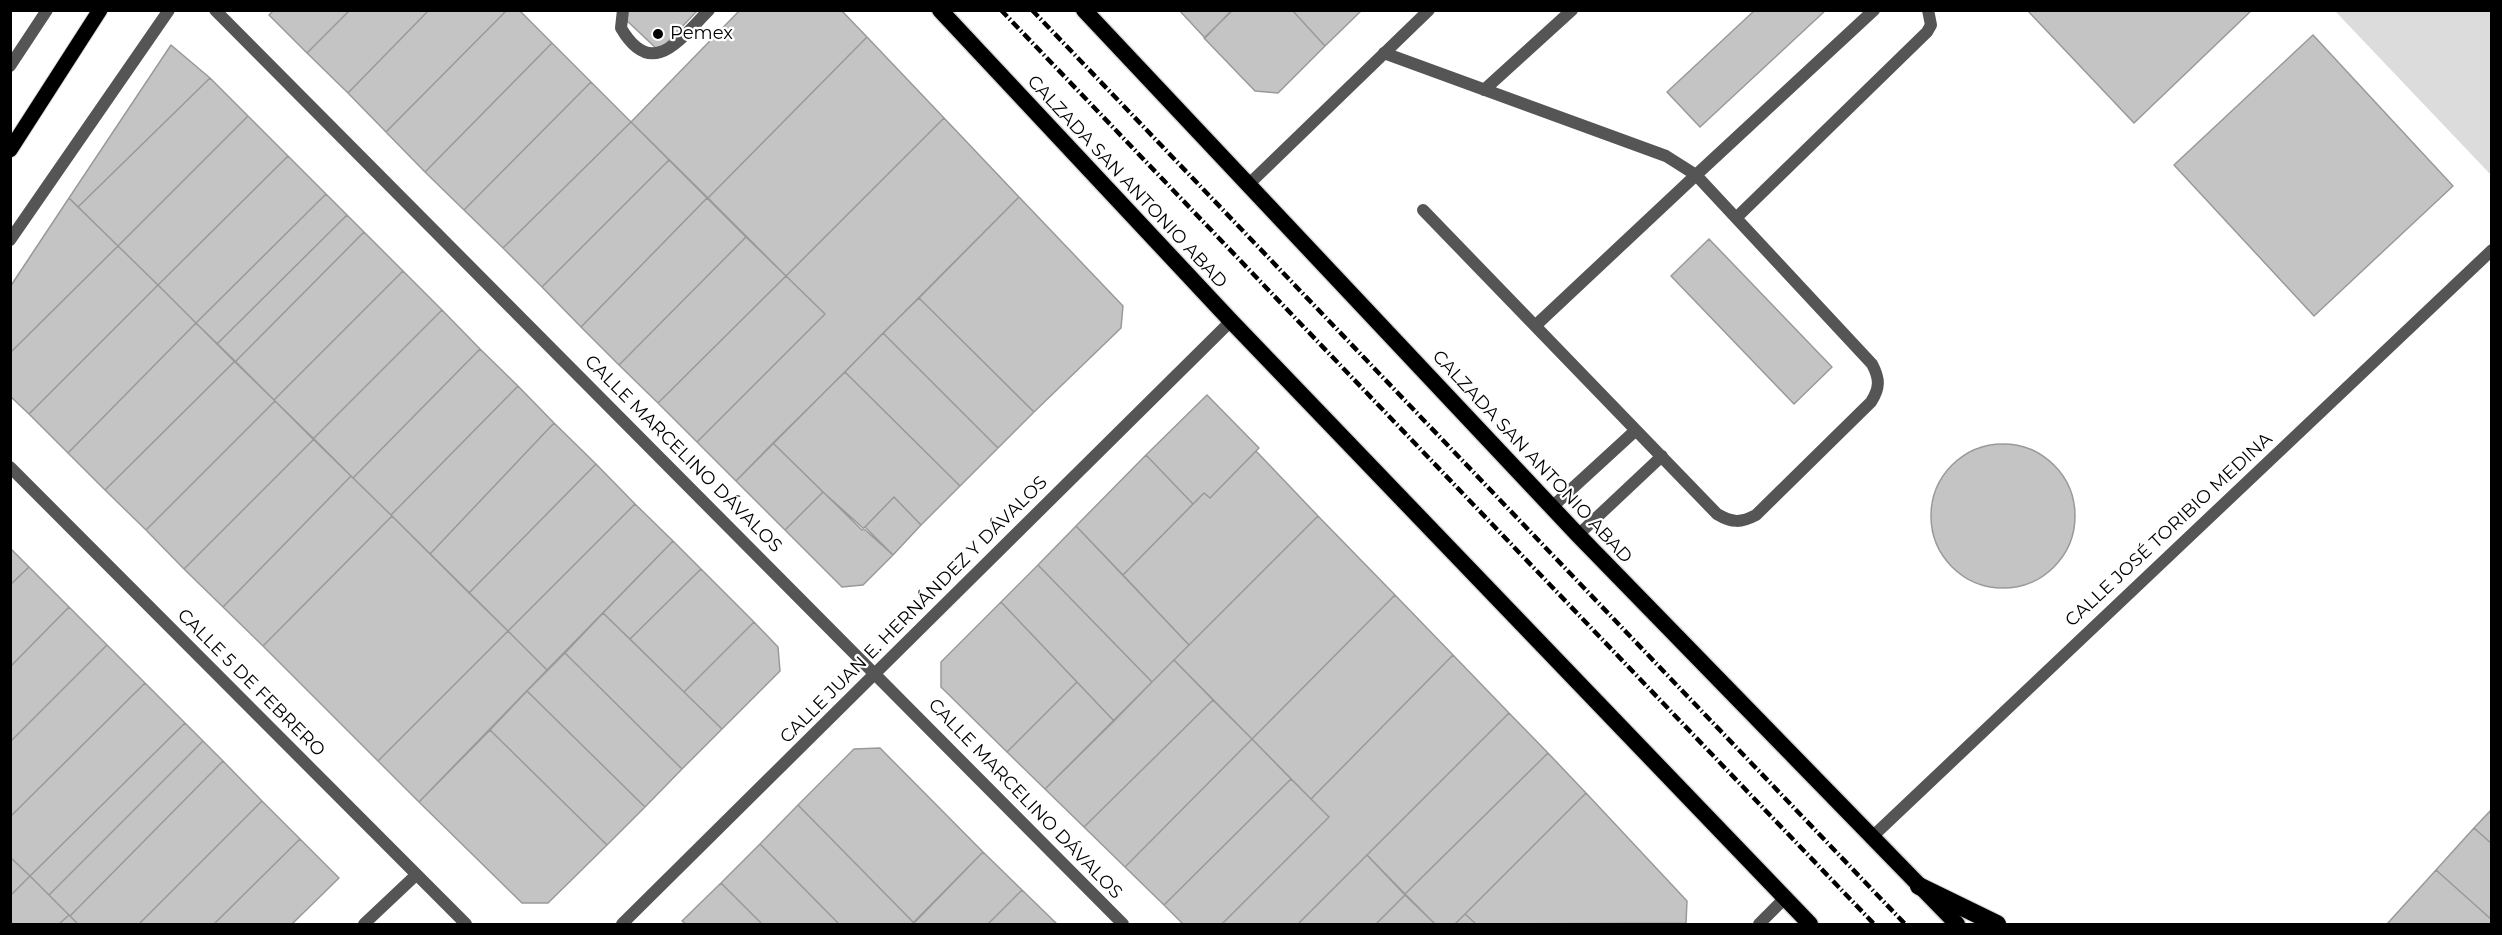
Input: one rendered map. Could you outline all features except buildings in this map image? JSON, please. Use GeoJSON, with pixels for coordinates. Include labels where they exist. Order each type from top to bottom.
{"type":"FeatureCollection","features":[{"type":"Feature","properties":{"kind":"highway","name":"CALZADA SAN ANTONIO ABAD"},"geometry":{"type":"LineString","coordinates":[[940,10],[1231,321],[1810,924]]}},
{"type":"Feature","properties":{"kind":"highway","name":"CALZADA SAN ANTONIO ABAD"},"geometry":{"type":"LineString","coordinates":[[1084,10],[1578,535],[1956,924]]}},
{"type":"Feature","properties":{"kind":"highway"},"geometry":{"type":"LineString","coordinates":[[1919,886],[1997,924]]}},
{"type":"Feature","properties":{"kind":"main road"},"geometry":{"type":"LineString","coordinates":[[10,150],[100,10]]}},
{"type":"Feature","properties":{"kind":"street"},"geometry":{"type":"LineString","coordinates":[[10,66],[47,10]]}},
{"type":"Feature","properties":{"kind":"street"},"geometry":{"type":"LineString","coordinates":[[10,240],[169,10]]}},
{"type":"Feature","properties":{"kind":"street","name":"CALLE MARCELINO DÁVALOS"},"geometry":{"type":"LineString","coordinates":[[215,10],[1123,924]]}},
{"type":"Feature","properties":{"kind":"street"},"geometry":{"type":"LineString","coordinates":[[623,10],[621,28],[628,40],[647,54],[661,53],[673,47],[709,10]]}},
{"type":"Feature","properties":{"kind":"street"},"geometry":{"type":"LineString","coordinates":[[1248,185],[1429,10]]}},
{"type":"Feature","properties":{"kind":"street"},"geometry":{"type":"LineString","coordinates":[[1484,90],[1572,10]]}},
{"type":"Feature","properties":{"kind":"street"},"geometry":{"type":"LineString","coordinates":[[1535,326],[1874,10]]}},
{"type":"Feature","properties":{"kind":"street"},"geometry":{"type":"LineString","coordinates":[[1736,218],[1927,32],[1931,25],[1929,10]]}},
{"type":"Feature","properties":{"kind":"street"},"geometry":{"type":"LineString","coordinates":[[1384,53],[1666,156],[1696,175],[1872,364],[1878,376],[1878,390],[1871,402],[1756,515],[1743,522],[1730,522],[1718,514],[1423,210]]}},
{"type":"Feature","properties":{"kind":"street","name":"CALLE JOSÉ TORIBIO MEDINA"},"geometry":{"type":"LineString","coordinates":[[1872,837],[2492,250]]}},
{"type":"Feature","properties":{"kind":"street","name":"CALLE JUAN E. HERNÁNDEZ Y DÁVALOS"},"geometry":{"type":"LineString","coordinates":[[622,924],[1231,321]]}},
{"type":"Feature","properties":{"kind":"street"},"geometry":{"type":"LineString","coordinates":[[1552,507],[1636,430]]}},
{"type":"Feature","properties":{"kind":"street"},"geometry":{"type":"LineString","coordinates":[[1578,535],[1662,456]]}},
{"type":"Feature","properties":{"kind":"street","name":"CALLE 5 DE FEBRERO"},"geometry":{"type":"LineString","coordinates":[[10,467],[466,924]]}},
{"type":"Feature","properties":{"kind":"street"},"geometry":{"type":"LineString","coordinates":[[364,924],[416,875]]}},
{"type":"Feature","properties":{"kind":"street"},"geometry":{"type":"LineString","coordinates":[[1759,924],[1785,898]]}},
{"type":"Feature","properties":{"kind":"shaded area"},"geometry":{"type":"Polygon","coordinates":[[[2335,11],[2491,11],[2491,175],[2335,11]]]}},
{"type":"Feature","properties":{"kind":"railway"},"geometry":{"type":"LineString","coordinates":[[1001,10],[1874,924]]}},
{"type":"Feature","properties":{"kind":"railway"},"geometry":{"type":"LineString","coordinates":[[1032,10],[1905,924]]}},
{"type":"Feature","properties":{"kind":"place","name":"Pemex"},"geometry":{"type":"Point","coordinates":[658,34]}}]}
